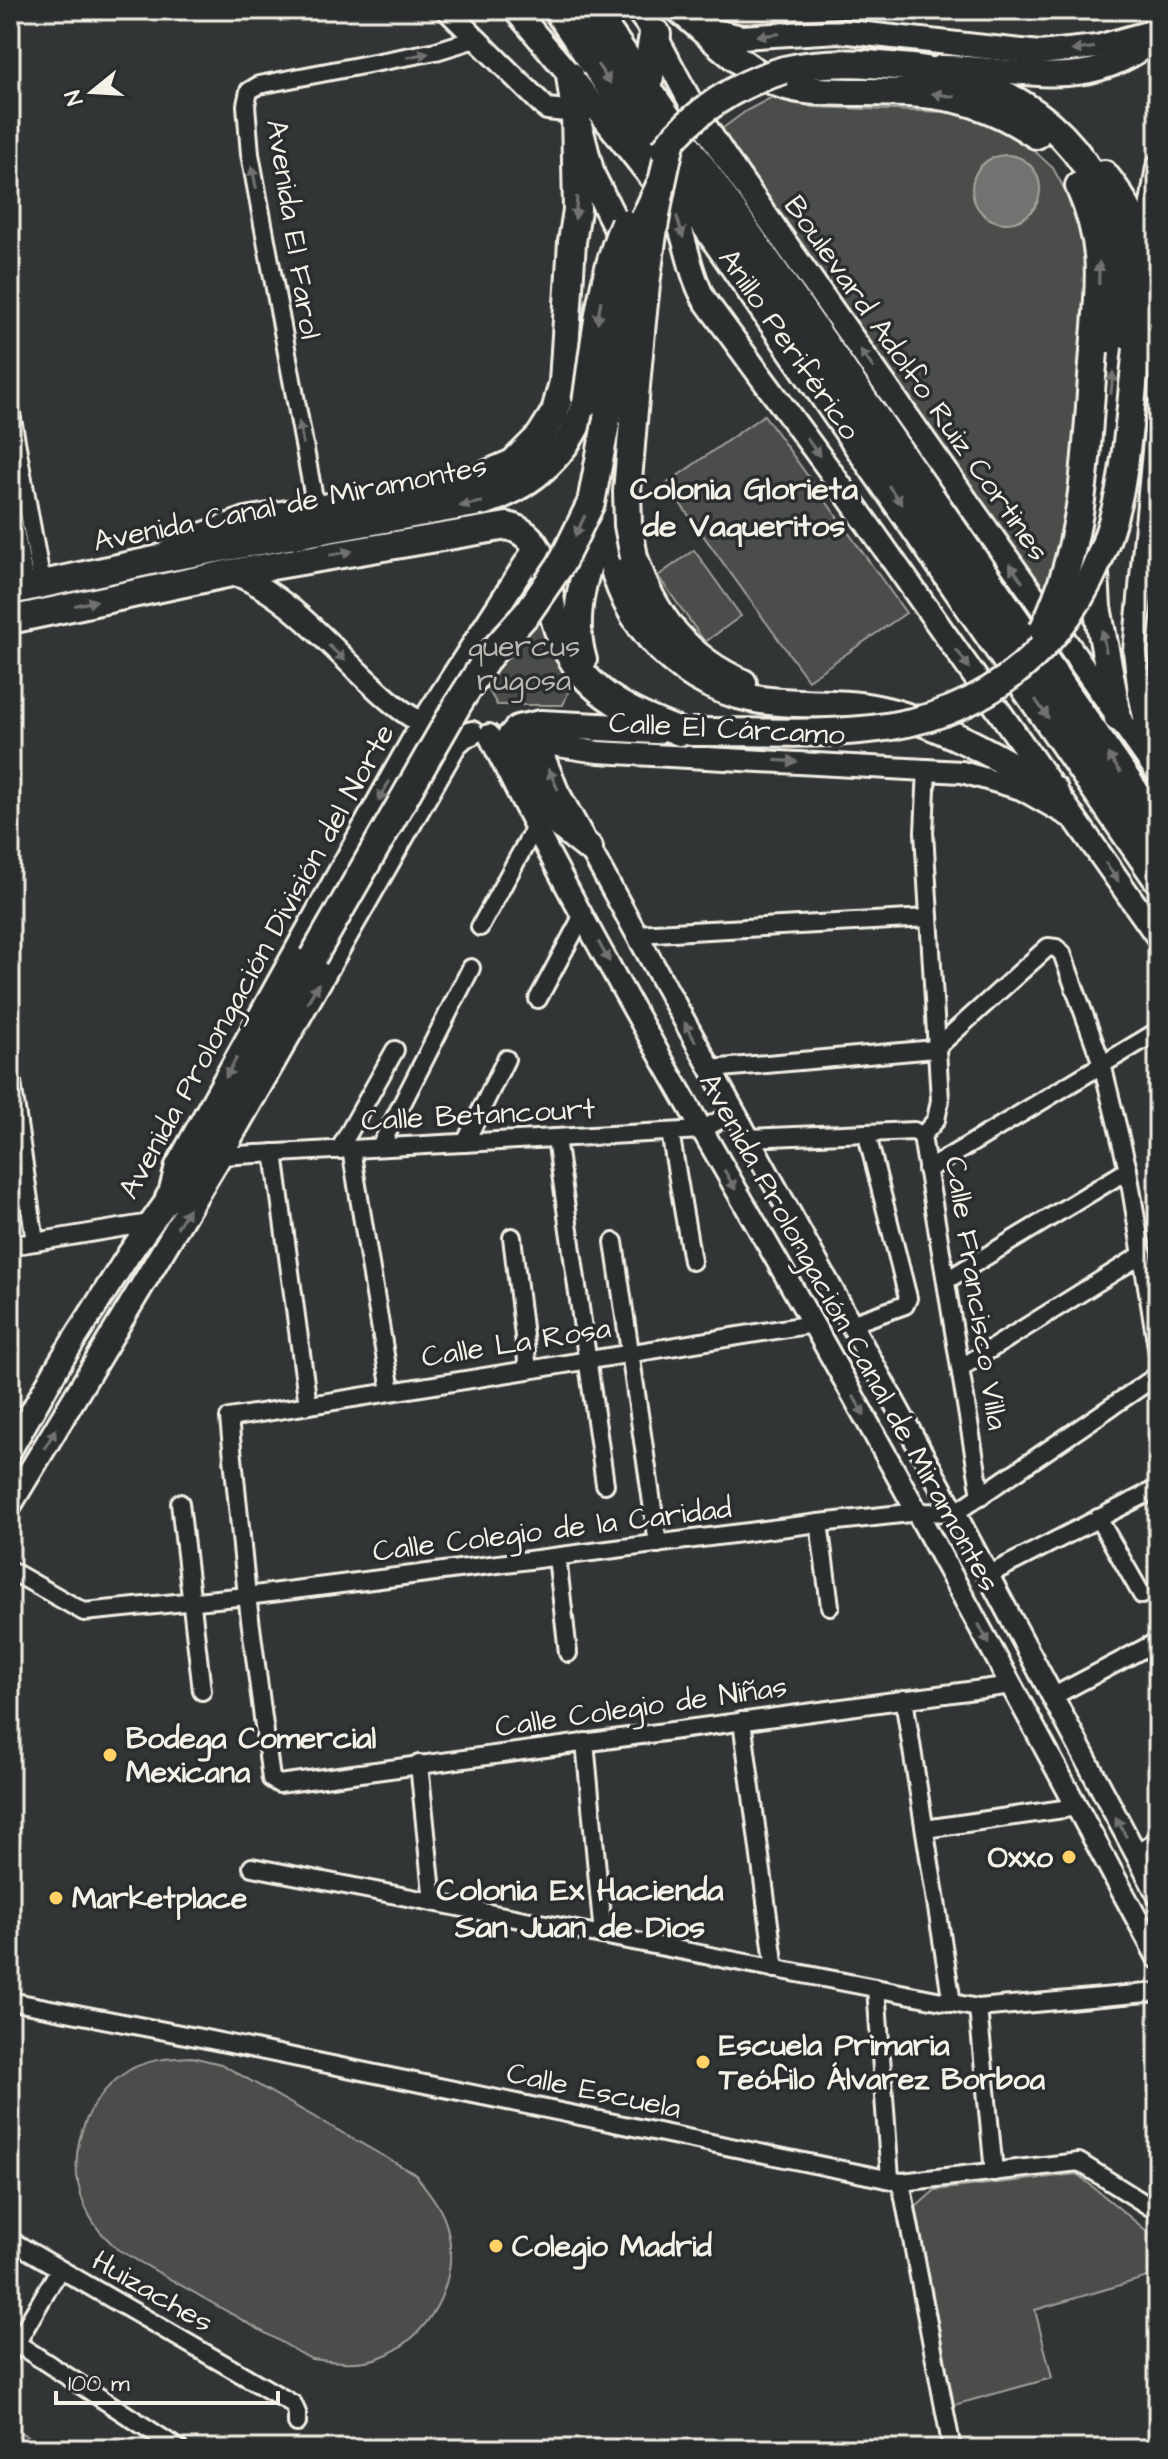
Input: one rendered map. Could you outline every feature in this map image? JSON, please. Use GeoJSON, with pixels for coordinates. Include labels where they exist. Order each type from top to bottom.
{"type":"FeatureCollection","features":[{"type":"Feature","properties":{"kind":"highway","name":"Anillo Periférico"},"geometry":{"type":"LineString","coordinates":[[559,10],[663,141],[1158,877]]}},
{"type":"Feature","properties":{"kind":"highway","name":"Anillo Periférico"},"geometry":{"type":"LineString","coordinates":[[591,10],[1158,828]]}},
{"type":"Feature","properties":{"kind":"highway"},"geometry":{"type":"LineString","coordinates":[[655,35],[648,90],[693,107]]}},
{"type":"Feature","properties":{"kind":"highway"},"geometry":{"type":"LineString","coordinates":[[595,116],[663,141],[658,180]]}},
{"type":"Feature","properties":{"kind":"main road"},"geometry":{"type":"LineString","coordinates":[[515,10],[570,75],[595,116],[658,180],[676,213],[691,271],[704,299],[828,468],[1158,937]]}},
{"type":"Feature","properties":{"kind":"main road","name":"Boulevard Adolfo Ruiz Cortines"},"geometry":{"type":"LineString","coordinates":[[637,10],[655,35],[693,107],[1157,771]]}},
{"type":"Feature","properties":{"kind":"main road"},"geometry":{"type":"LineString","coordinates":[[680,10],[747,65],[783,85],[808,90],[948,96],[995,111],[1034,134],[1069,170],[1094,225],[1100,266],[1082,502],[1071,558],[1056,602],[1028,662]]}},
{"type":"Feature","properties":{"kind":"main road"},"geometry":{"type":"LineString","coordinates":[[701,28],[742,37],[839,31],[1030,53],[1097,47],[1158,30]]}},
{"type":"Feature","properties":{"kind":"main road"},"geometry":{"type":"LineString","coordinates":[[900,66],[982,68],[1064,76],[1125,58],[1158,36]]}},
{"type":"Feature","properties":{"kind":"main road","name":"Avenida Canal de Miramontes"},"geometry":{"type":"LineString","coordinates":[[26,587],[160,559],[474,504],[499,497],[536,476],[558,455],[577,428],[586,403],[599,307],[615,245],[663,141],[716,102],[770,74],[826,63],[900,66],[954,74],[995,89],[1025,106],[1063,137]]}},
{"type":"Feature","properties":{"kind":"main road"},"geometry":{"type":"LineString","coordinates":[[160,559],[230,525],[455,486],[482,478],[523,455],[555,412],[563,382],[572,242],[595,116]]}},
{"type":"Feature","properties":{"kind":"main road"},"geometry":{"type":"LineString","coordinates":[[595,116],[586,160],[623,243],[631,296],[609,509],[609,547],[618,579],[646,632],[665,655],[689,674],[718,689],[771,702],[859,706],[898,714],[980,749],[1054,790]]}},
{"type":"Feature","properties":{"kind":"main road"},"geometry":{"type":"LineString","coordinates":[[1063,137],[1101,171],[1124,200],[1137,227],[1144,254]]}},
{"type":"Feature","properties":{"kind":"main road"},"geometry":{"type":"LineString","coordinates":[[1063,137],[1084,162],[1107,206],[1122,272],[1094,557],[1097,607],[1118,718]]}},
{"type":"Feature","properties":{"kind":"main road"},"geometry":{"type":"LineString","coordinates":[[594,858],[550,817],[490,735],[541,724],[686,732],[853,730],[932,718],[965,706],[998,687],[1028,662],[1060,627],[1082,597],[1100,559],[1119,493],[1137,349],[1144,254],[1158,167]]}},
{"type":"Feature","properties":{"kind":"main road"},"geometry":{"type":"LineString","coordinates":[[658,180],[627,491],[628,525],[634,557],[660,616],[700,658],[745,684],[809,703]]}},
{"type":"Feature","properties":{"kind":"main road"},"geometry":{"type":"LineString","coordinates":[[169,1198],[191,1175],[458,704],[488,657],[528,612],[561,564],[591,503],[609,408],[625,277],[658,180]]}},
{"type":"Feature","properties":{"kind":"main road"},"geometry":{"type":"LineString","coordinates":[[1157,771],[1149,690],[1135,651],[1148,599],[1158,409]]}},
{"type":"Feature","properties":{"kind":"main road"},"geometry":{"type":"LineString","coordinates":[[601,693],[582,658],[577,616],[588,569],[609,509]]}},
{"type":"Feature","properties":{"kind":"main road","name":"Avenida Canal de Miramontes"},"geometry":{"type":"LineString","coordinates":[[10,620],[231,573],[499,526],[521,530],[537,546]]}},
{"type":"Feature","properties":{"kind":"main road"},"geometry":{"type":"LineString","coordinates":[[537,546],[554,616],[566,649],[581,673],[601,693],[633,712],[686,732]]}},
{"type":"Feature","properties":{"kind":"main road","name":"Avenida Prolongación División del Norte"},"geometry":{"type":"LineString","coordinates":[[10,1450],[58,1365],[169,1198],[177,1166],[423,723],[537,546]]}},
{"type":"Feature","properties":{"kind":"main road","name":"Avenida Prolongación División del Norte"},"geometry":{"type":"LineString","coordinates":[[10,1505],[220,1156],[455,744],[464,736],[490,735]]}},
{"type":"Feature","properties":{"kind":"main road"},"geometry":{"type":"LineString","coordinates":[[408,750],[425,751],[440,770]]}},
{"type":"Feature","properties":{"kind":"main road"},"geometry":{"type":"LineString","coordinates":[[58,1365],[82,1386]]}},
{"type":"Feature","properties":{"kind":"street"},"geometry":{"type":"LineString","coordinates":[[447,10],[547,109],[595,116]]}},
{"type":"Feature","properties":{"kind":"street","name":"Avenida El Farol"},"geometry":{"type":"LineString","coordinates":[[316,509],[250,154],[246,105],[249,91],[259,85],[436,51],[475,39]]}},
{"type":"Feature","properties":{"kind":"street"},"geometry":{"type":"LineString","coordinates":[[10,408],[26,587]]}},
{"type":"Feature","properties":{"kind":"street"},"geometry":{"type":"LineString","coordinates":[[10,503],[26,587]]}},
{"type":"Feature","properties":{"kind":"street","name":"Calle El Cárcamo"},"geometry":{"type":"LineString","coordinates":[[231,573],[254,582],[278,598],[393,705],[423,723],[446,730],[598,752],[962,772],[1002,782],[1039,798],[1074,819]]}},
{"type":"Feature","properties":{"kind":"street","name":"Avenida Prolongación Canal de Miramontes"},"geometry":{"type":"LineString","coordinates":[[490,735],[583,915],[919,1512],[1158,1958]]}},
{"type":"Feature","properties":{"kind":"street","name":"Avenida Prolongación Canal de Miramontes"},"geometry":{"type":"LineString","coordinates":[[538,742],[558,791],[594,858],[955,1513],[1158,1895]]}},
{"type":"Feature","properties":{"kind":"street","name":"Calle Francisco Villa"},"geometry":{"type":"LineString","coordinates":[[927,768],[924,832],[940,1100],[936,1120],[922,1136],[981,1496]]}},
{"type":"Feature","properties":{"kind":"street"},"geometry":{"type":"LineString","coordinates":[[480,927],[535,827]]}},
{"type":"Feature","properties":{"kind":"street"},"geometry":{"type":"LineString","coordinates":[[566,883],[594,858]]}},
{"type":"Feature","properties":{"kind":"street"},"geometry":{"type":"LineString","coordinates":[[538,999],[583,915]]}},
{"type":"Feature","properties":{"kind":"street"},"geometry":{"type":"LineString","coordinates":[[636,934],[928,918]]}},
{"type":"Feature","properties":{"kind":"street"},"geometry":{"type":"LineString","coordinates":[[710,1069],[935,1049],[1048,947],[1056,948],[1062,953],[1102,1064],[1128,1170],[1143,1254],[1152,1282],[1158,1353]]}},
{"type":"Feature","properties":{"kind":"street"},"geometry":{"type":"LineString","coordinates":[[380,1147],[471,968]]}},
{"type":"Feature","properties":{"kind":"street"},"geometry":{"type":"LineString","coordinates":[[927,1170],[1158,1031]]}},
{"type":"Feature","properties":{"kind":"street"},"geometry":{"type":"LineString","coordinates":[[391,1391],[345,1149],[395,1050]]}},
{"type":"Feature","properties":{"kind":"street"},"geometry":{"type":"LineString","coordinates":[[465,1143],[506,1059]]}},
{"type":"Feature","properties":{"kind":"street"},"geometry":{"type":"LineString","coordinates":[[10,1068],[35,1242]]}},
{"type":"Feature","properties":{"kind":"street","name":"Calle Betancourt"},"geometry":{"type":"LineString","coordinates":[[220,1156],[702,1130],[734,1112]]}},
{"type":"Feature","properties":{"kind":"street"},"geometry":{"type":"LineString","coordinates":[[748,1138],[914,1131],[922,1136]]}},
{"type":"Feature","properties":{"kind":"street"},"geometry":{"type":"LineString","coordinates":[[670,1132],[692,1261]]}},
{"type":"Feature","properties":{"kind":"street"},"geometry":{"type":"LineString","coordinates":[[851,1324],[897,1310],[905,1305],[908,1298],[867,1135]]}},
{"type":"Feature","properties":{"kind":"street"},"geometry":{"type":"LineString","coordinates":[[556,1138],[605,1484]]}},
{"type":"Feature","properties":{"kind":"street"},"geometry":{"type":"LineString","coordinates":[[274,1153],[308,1405]]}},
{"type":"Feature","properties":{"kind":"street"},"geometry":{"type":"LineString","coordinates":[[947,1280],[1128,1170]]}},
{"type":"Feature","properties":{"kind":"street"},"geometry":{"type":"LineString","coordinates":[[10,1246],[150,1223]]}},
{"type":"Feature","properties":{"kind":"street"},"geometry":{"type":"LineString","coordinates":[[512,1237],[528,1369]]}},
{"type":"Feature","properties":{"kind":"street"},"geometry":{"type":"LineString","coordinates":[[614,1242],[658,1544]]}},
{"type":"Feature","properties":{"kind":"street"},"geometry":{"type":"LineString","coordinates":[[962,1367],[1143,1254]]}},
{"type":"Feature","properties":{"kind":"street","name":"Calle La Rosa"},"geometry":{"type":"LineString","coordinates":[[247,1596],[229,1418],[813,1324]]}},
{"type":"Feature","properties":{"kind":"street"},"geometry":{"type":"LineString","coordinates":[[955,1513],[1158,1375]]}},
{"type":"Feature","properties":{"kind":"street"},"geometry":{"type":"LineString","coordinates":[[988,1575],[1158,1488]]}},
{"type":"Feature","properties":{"kind":"street"},"geometry":{"type":"LineString","coordinates":[[180,1503],[202,1691]]}},
{"type":"Feature","properties":{"kind":"street","name":"Calle Colegio de la Caridad"},"geometry":{"type":"LineString","coordinates":[[10,1570],[84,1612],[247,1596],[819,1523],[919,1512],[955,1513]]}},
{"type":"Feature","properties":{"kind":"street"},"geometry":{"type":"LineString","coordinates":[[1098,1518],[1142,1595]]}},
{"type":"Feature","properties":{"kind":"street"},"geometry":{"type":"LineString","coordinates":[[819,1523],[830,1606]]}},
{"type":"Feature","properties":{"kind":"street"},"geometry":{"type":"LineString","coordinates":[[557,1557],[568,1653]]}},
{"type":"Feature","properties":{"kind":"street","name":"Calle Colegio de Niñas"},"geometry":{"type":"LineString","coordinates":[[247,1596],[269,1770],[271,1779],[279,1784],[1012,1685]]}},
{"type":"Feature","properties":{"kind":"street"},"geometry":{"type":"LineString","coordinates":[[1052,1697],[1158,1641]]}},
{"type":"Feature","properties":{"kind":"street"},"geometry":{"type":"LineString","coordinates":[[904,1699],[952,2003]]}},
{"type":"Feature","properties":{"kind":"street"},"geometry":{"type":"LineString","coordinates":[[742,1721],[775,1969]]}},
{"type":"Feature","properties":{"kind":"street"},"geometry":{"type":"LineString","coordinates":[[585,1742],[603,1935]]}},
{"type":"Feature","properties":{"kind":"street"},"geometry":{"type":"LineString","coordinates":[[419,1764],[433,1902]]}},
{"type":"Feature","properties":{"kind":"street"},"geometry":{"type":"LineString","coordinates":[[925,1829],[1077,1807]]}},
{"type":"Feature","properties":{"kind":"street"},"geometry":{"type":"LineString","coordinates":[[1136,1854],[1158,1839]]}},
{"type":"Feature","properties":{"kind":"street"},"geometry":{"type":"LineString","coordinates":[[252,1867],[978,2008],[1158,1992]]}},
{"type":"Feature","properties":{"kind":"street"},"geometry":{"type":"LineString","coordinates":[[876,1988],[895,2180],[952,2449]]}},
{"type":"Feature","properties":{"kind":"street","name":"Calle Escuela"},"geometry":{"type":"LineString","coordinates":[[10,2001],[895,2180],[1079,2162],[1158,2212]]}},
{"type":"Feature","properties":{"kind":"street"},"geometry":{"type":"LineString","coordinates":[[978,2008],[994,2172]]}},
{"type":"Feature","properties":{"kind":"street","name":"Huizaches"},"geometry":{"type":"LineString","coordinates":[[10,2240],[293,2404],[297,2423]]}},
{"type":"Feature","properties":{"kind":"street"},"geometry":{"type":"LineString","coordinates":[[59,2270],[13,2346],[179,2449]]}},
{"type":"Feature","properties":{"kind":"green space"},"geometry":{"type":"Polygon","coordinates":[[[776,95],[812,107],[971,113],[1017,135],[1053,168],[1074,207],[1091,265],[1065,532],[1042,595],[719,131],[746,111],[776,95]]]}},
{"type":"Feature","properties":{"kind":"green space"},"geometry":{"type":"Polygon","coordinates":[[[764,415],[906,613],[808,680],[666,484],[764,415]]]}},
{"type":"Feature","properties":{"kind":"green space"},"geometry":{"type":"Polygon","coordinates":[[[694,550],[741,616],[705,642],[658,576],[694,550]]]}},
{"type":"Feature","properties":{"kind":"green space","name":"quercus rugosa"},"geometry":{"type":"Polygon","coordinates":[[[530,569],[541,579],[575,676],[563,705],[497,705],[476,667],[530,569]]]}},
{"type":"Feature","properties":{"kind":"green space"},"geometry":{"type":"Polygon","coordinates":[[[192,2057],[221,2064],[415,2174],[441,2212],[450,2247],[445,2287],[437,2305],[413,2337],[378,2358],[361,2362],[311,2359],[117,2249],[98,2229],[85,2206],[78,2184],[79,2140],[86,2119],[112,2083],[131,2069],[153,2061],[192,2057]]]}},
{"type":"Feature","properties":{"kind":"green space"},"geometry":{"type":"Polygon","coordinates":[[[1077,2174],[1158,2240],[1158,2274],[1035,2310],[1052,2378],[954,2405],[916,2207],[935,2190],[1077,2174]]]}},
{"type":"Feature","properties":{"kind":"green space"},"geometry":{"type":"Polygon","coordinates":[[[10,2426],[49,2449],[10,2449],[10,2426]]]}},
{"type":"Feature","properties":{"kind":"shaded area"},"geometry":{"type":"Polygon","coordinates":[[[1006,155],[1030,165],[1040,189],[1030,213],[1006,223],[982,213],[972,189],[982,165],[1006,155]]]}},
{"type":"Feature","properties":{"kind":"place","name":"Bodega Comercial Mexicana"},"geometry":{"type":"Point","coordinates":[110,1755]}},
{"type":"Feature","properties":{"kind":"place","name":"Oxxo"},"geometry":{"type":"Point","coordinates":[1069,1857]}},
{"type":"Feature","properties":{"kind":"place","name":"Marketplace"},"geometry":{"type":"Point","coordinates":[56,1898]}},
{"type":"Feature","properties":{"kind":"place","name":"Escuela Primaria Teófilo Álvarez Borboa"},"geometry":{"type":"Point","coordinates":[703,2062]}},
{"type":"Feature","properties":{"kind":"place","name":"Colegio Madrid"},"geometry":{"type":"Point","coordinates":[496,2246]}},
{"type":"Feature","properties":{"kind":"district","name":"Colonia Glorieta de Vaqueritos"},"geometry":{"type":"Point","coordinates":[744,506]}},
{"type":"Feature","properties":{"kind":"district","name":"Colonia Ex Hacienda San Juan de Dios"},"geometry":{"type":"Point","coordinates":[580,1908]}}]}
